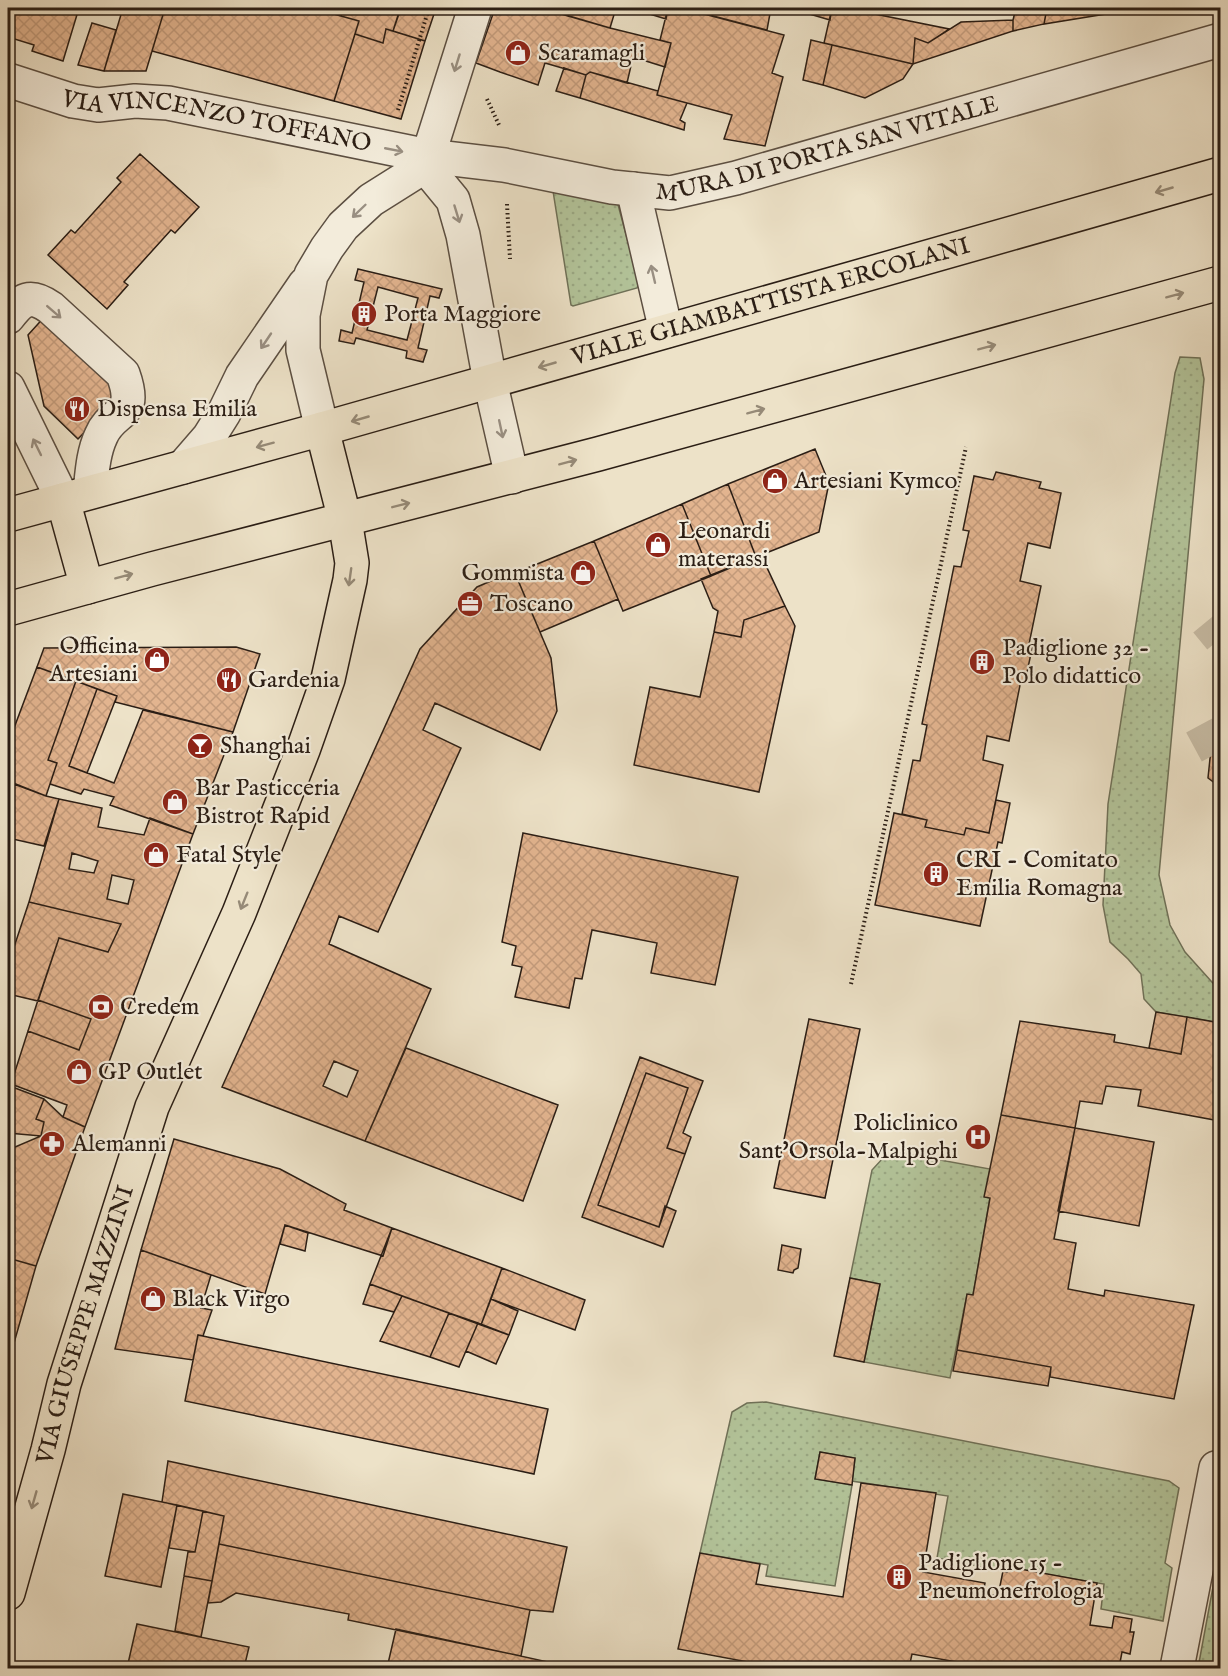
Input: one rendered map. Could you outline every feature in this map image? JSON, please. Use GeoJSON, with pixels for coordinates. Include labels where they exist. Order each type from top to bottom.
{"type":"FeatureCollection","features":[{"type":"Feature","properties":{"kind":"main road","name":"VIALE GIAMBATTISTA ERCOLANI"},"geometry":{"type":"LineString","coordinates":[[8,515],[322,429],[1221,174]]}},
{"type":"Feature","properties":{"kind":"main road"},"geometry":{"type":"LineString","coordinates":[[8,609],[87,586],[512,477],[1221,283]]}},
{"type":"Feature","properties":{"kind":"main road","name":"VIA GIUSEPPE MAZZINI"},"geometry":{"type":"LineString","coordinates":[[8,1593],[64,1384],[152,1107],[239,913],[300,760],[328,679],[352,563],[345,520],[322,429]]}},
{"type":"Feature","properties":{"kind":"main road"},"geometry":{"type":"LineString","coordinates":[[76,496],[87,586]]}},
{"type":"Feature","properties":{"kind":"street"},"geometry":{"type":"LineString","coordinates":[[183,467],[209,436],[224,413],[242,376],[343,226],[370,200],[427,161],[475,8]]}},
{"type":"Feature","properties":{"kind":"street","name":"MURA DI PORTA SAN VITALE"},"geometry":{"type":"LineString","coordinates":[[427,161],[504,165],[612,187],[670,193],[736,178],[1221,40]]}},
{"type":"Feature","properties":{"kind":"street","name":"VIA VINCENZO TOFFANO"},"geometry":{"type":"LineString","coordinates":[[8,80],[73,101],[98,105],[135,101],[168,103],[427,161]]}},
{"type":"Feature","properties":{"kind":"street"},"geometry":{"type":"LineString","coordinates":[[427,161],[453,200],[463,235],[490,381],[512,477]]}},
{"type":"Feature","properties":{"kind":"street"},"geometry":{"type":"LineString","coordinates":[[633,189],[666,331]]}},
{"type":"Feature","properties":{"kind":"street"},"geometry":{"type":"LineString","coordinates":[[311,275],[303,315],[303,350],[322,429]]}},
{"type":"Feature","properties":{"kind":"street"},"geometry":{"type":"LineString","coordinates":[[8,317],[20,303],[26,300],[40,300],[123,374],[128,388],[125,409],[101,434],[76,496]]}},
{"type":"Feature","properties":{"kind":"street"},"geometry":{"type":"LineString","coordinates":[[8,388],[76,496]]}},
{"type":"Feature","properties":{"kind":"street"},"geometry":{"type":"LineString","coordinates":[[1177,1668],[1216,1468],[1221,1469]]}},
{"type":"Feature","properties":{"kind":"path"},"geometry":{"type":"LineString","coordinates":[[397,114],[429,8]]}},
{"type":"Feature","properties":{"kind":"path"},"geometry":{"type":"LineString","coordinates":[[850,984],[966,447]]}},
{"type":"Feature","properties":{"kind":"green space"},"geometry":{"type":"Polygon","coordinates":[[[553,191],[617,201],[639,283],[637,288],[571,305],[553,191]]]}},
{"type":"Feature","properties":{"kind":"green space"},"geometry":{"type":"Polygon","coordinates":[[[1180,357],[1200,358],[1204,379],[1159,875],[1170,925],[1185,952],[1220,991],[1220,1023],[1156,1012],[1144,999],[1141,974],[1110,942],[1103,905],[1108,804],[1175,373],[1180,357]]]}},
{"type":"Feature","properties":{"kind":"green space"},"geometry":{"type":"Polygon","coordinates":[[[896,1152],[990,1169],[985,1197],[990,1198],[973,1295],[967,1295],[950,1378],[864,1362],[880,1284],[850,1278],[872,1170],[883,1158],[896,1152]]]}},
{"type":"Feature","properties":{"kind":"green space"},"geometry":{"type":"Polygon","coordinates":[[[766,1402],[1169,1481],[1179,1488],[1165,1563],[1172,1568],[1163,1621],[1101,1609],[1104,1584],[1010,1568],[1007,1572],[937,1558],[948,1496],[852,1481],[855,1458],[820,1452],[815,1479],[852,1485],[835,1586],[766,1576],[768,1565],[700,1553],[732,1412],[747,1403],[766,1402]]]}},
{"type":"Feature","properties":{"kind":"green space"},"geometry":{"type":"Polygon","coordinates":[[[1220,1549],[1220,1668],[1198,1668],[1220,1549]]]}},
{"type":"Feature","properties":{"kind":"building"},"geometry":{"type":"Polygon","coordinates":[[[8,8],[79,8],[63,61],[32,51],[34,45],[8,37],[8,8]]]}},
{"type":"Feature","properties":{"kind":"building"},"geometry":{"type":"Polygon","coordinates":[[[123,8],[165,8],[146,71],[104,71],[123,8]]]}},
{"type":"Feature","properties":{"kind":"building"},"geometry":{"type":"Polygon","coordinates":[[[165,8],[312,8],[359,21],[334,101],[152,51],[165,8]]]}},
{"type":"Feature","properties":{"kind":"building"},"geometry":{"type":"Polygon","coordinates":[[[343,8],[400,9],[393,31],[386,29],[383,43],[355,34],[359,21],[341,16],[343,8]]]}},
{"type":"Feature","properties":{"kind":"building"},"geometry":{"type":"Polygon","coordinates":[[[401,8],[436,8],[425,41],[393,31],[401,8]]]}},
{"type":"Feature","properties":{"kind":"building"},"geometry":{"type":"Polygon","coordinates":[[[495,8],[542,8],[671,43],[665,67],[633,57],[627,83],[590,72],[586,75],[545,63],[538,85],[500,72],[476,63],[495,8]]]}},
{"type":"Feature","properties":{"kind":"building"},"geometry":{"type":"Polygon","coordinates":[[[542,8],[571,8],[568,16],[542,8]]]}},
{"type":"Feature","properties":{"kind":"building"},"geometry":{"type":"Polygon","coordinates":[[[571,8],[616,8],[610,28],[568,16],[571,8]]]}},
{"type":"Feature","properties":{"kind":"building"},"geometry":{"type":"Polygon","coordinates":[[[630,8],[668,8],[666,19],[630,8]]]}},
{"type":"Feature","properties":{"kind":"building"},"geometry":{"type":"Polygon","coordinates":[[[668,8],[681,8],[784,35],[772,73],[783,77],[765,146],[724,139],[732,115],[657,95],[671,43],[660,40],[668,8]]]}},
{"type":"Feature","properties":{"kind":"building"},"geometry":{"type":"Polygon","coordinates":[[[699,8],[771,8],[767,30],[698,12],[699,8]]]}},
{"type":"Feature","properties":{"kind":"building"},"geometry":{"type":"Polygon","coordinates":[[[789,8],[832,8],[830,20],[789,8]]]}},
{"type":"Feature","properties":{"kind":"building"},"geometry":{"type":"Polygon","coordinates":[[[832,8],[845,8],[949,29],[928,43],[915,38],[913,64],[824,43],[832,8]]]}},
{"type":"Feature","properties":{"kind":"building"},"geometry":{"type":"Polygon","coordinates":[[[1016,8],[1047,8],[1044,24],[1013,31],[1016,8]]]}},
{"type":"Feature","properties":{"kind":"building"},"geometry":{"type":"Polygon","coordinates":[[[1047,8],[1143,8],[1044,24],[1047,8]]]}},
{"type":"Feature","properties":{"kind":"building"},"geometry":{"type":"Polygon","coordinates":[[[1013,20],[1013,31],[913,64],[915,38],[928,43],[961,22],[1013,20]]]}},
{"type":"Feature","properties":{"kind":"building"},"geometry":{"type":"Polygon","coordinates":[[[92,23],[116,30],[104,71],[78,65],[92,23]]]}},
{"type":"Feature","properties":{"kind":"building"},"geometry":{"type":"Polygon","coordinates":[[[386,29],[425,41],[401,119],[334,101],[355,34],[383,43],[386,29]]]}},
{"type":"Feature","properties":{"kind":"building"},"geometry":{"type":"Polygon","coordinates":[[[811,40],[832,45],[823,85],[803,80],[811,40]]]}},
{"type":"Feature","properties":{"kind":"building"},"geometry":{"type":"Polygon","coordinates":[[[832,45],[913,64],[903,79],[865,98],[823,85],[832,45]]]}},
{"type":"Feature","properties":{"kind":"building"},"geometry":{"type":"Polygon","coordinates":[[[564,68],[586,75],[580,98],[556,91],[564,68]]]}},
{"type":"Feature","properties":{"kind":"building"},"geometry":{"type":"Polygon","coordinates":[[[590,72],[658,91],[657,95],[687,103],[680,120],[685,123],[684,130],[580,98],[586,75],[590,72]]]}},
{"type":"Feature","properties":{"kind":"building"},"geometry":{"type":"Polygon","coordinates":[[[140,154],[199,207],[175,233],[171,230],[124,282],[128,285],[107,309],[48,255],[71,230],[75,233],[121,182],[117,178],[140,154]]]}},
{"type":"Feature","properties":{"kind":"building","name":"Porta Maggiore"},"geometry":{"type":"Polygon","coordinates":[[[358,269],[442,289],[439,298],[430,296],[418,348],[427,350],[423,362],[406,358],[407,351],[356,338],[354,344],[339,341],[341,330],[352,333],[364,282],[355,280],[358,269]],[[378,287],[367,330],[407,340],[418,298],[378,287]]]}},
{"type":"Feature","properties":{"kind":"building"},"geometry":{"type":"Polygon","coordinates":[[[47,314],[126,390],[78,439],[44,406],[28,335],[47,314]]]}},
{"type":"Feature","properties":{"kind":"building"},"geometry":{"type":"Polygon","coordinates":[[[815,449],[829,483],[819,532],[756,557],[728,484],[815,449]]]}},
{"type":"Feature","properties":{"kind":"building","name":"Padiglione 32 - Polo didattico"},"geometry":{"type":"Polygon","coordinates":[[[996,472],[1041,482],[1039,488],[1061,493],[1050,548],[1028,543],[1020,581],[1041,586],[1029,644],[1033,644],[1025,682],[1021,680],[1009,741],[987,736],[983,760],[1003,765],[989,833],[966,828],[964,835],[925,827],[927,820],[902,814],[913,760],[920,761],[927,725],[922,724],[954,566],[961,567],[969,531],[963,530],[974,476],[993,480],[996,472]]]}},
{"type":"Feature","properties":{"kind":"building"},"geometry":{"type":"Polygon","coordinates":[[[728,484],[756,557],[711,576],[682,504],[728,484]]]}},
{"type":"Feature","properties":{"kind":"building"},"geometry":{"type":"Polygon","coordinates":[[[682,504],[711,576],[623,611],[594,541],[682,504]]]}},
{"type":"Feature","properties":{"kind":"building"},"geometry":{"type":"Polygon","coordinates":[[[594,541],[618,599],[540,632],[515,573],[594,541]]]}},
{"type":"Feature","properties":{"kind":"building"},"geometry":{"type":"Polygon","coordinates":[[[761,555],[785,606],[744,620],[741,637],[714,632],[718,611],[713,608],[701,579],[761,555]]]}},
{"type":"Feature","properties":{"kind":"building"},"geometry":{"type":"Polygon","coordinates":[[[514,571],[551,658],[557,711],[540,750],[435,703],[423,730],[461,748],[378,932],[339,916],[329,944],[431,989],[365,1141],[222,1087],[420,649],[477,587],[514,571]],[[334,1061],[323,1086],[347,1097],[358,1071],[334,1061]]]}},
{"type":"Feature","properties":{"kind":"building"},"geometry":{"type":"Polygon","coordinates":[[[785,606],[795,626],[759,792],[634,765],[650,687],[700,697],[714,632],[741,637],[744,620],[785,606]]]}},
{"type":"Feature","properties":{"kind":"building"},"geometry":{"type":"Polygon","coordinates":[[[236,647],[260,654],[233,732],[115,702],[117,696],[37,667],[44,648],[236,647]]]}},
{"type":"Feature","properties":{"kind":"building"},"geometry":{"type":"Polygon","coordinates":[[[1220,661],[1220,787],[1208,778],[1220,661]]]}},
{"type":"Feature","properties":{"kind":"building"},"geometry":{"type":"Polygon","coordinates":[[[37,667],[76,681],[48,760],[57,763],[46,796],[8,781],[8,744],[37,667]]]}},
{"type":"Feature","properties":{"kind":"building"},"geometry":{"type":"Polygon","coordinates":[[[76,681],[97,689],[69,766],[114,783],[143,710],[233,732],[193,834],[110,805],[114,797],[84,789],[81,794],[50,784],[57,763],[48,760],[76,681]]]}},
{"type":"Feature","properties":{"kind":"building"},"geometry":{"type":"Polygon","coordinates":[[[97,689],[117,696],[87,773],[69,766],[97,689]]]}},
{"type":"Feature","properties":{"kind":"building"},"geometry":{"type":"Polygon","coordinates":[[[14,784],[59,799],[44,846],[8,838],[8,807],[14,784]]]}},
{"type":"Feature","properties":{"kind":"building"},"geometry":{"type":"Polygon","coordinates":[[[59,799],[102,808],[98,827],[144,835],[150,818],[193,834],[85,1127],[63,1117],[67,1105],[11,1084],[28,1031],[79,1050],[91,1019],[38,1000],[59,938],[108,952],[121,924],[29,902],[59,799]],[[72,853],[69,869],[94,873],[98,861],[72,853]],[[112,875],[107,899],[128,904],[134,880],[112,875]]]}},
{"type":"Feature","properties":{"kind":"building","name":"CRI - Comitato Emilia Romagna"},"geometry":{"type":"Polygon","coordinates":[[[996,800],[1010,803],[1002,843],[998,842],[980,926],[875,905],[894,813],[927,820],[925,827],[964,835],[966,828],[989,833],[996,800]]]}},
{"type":"Feature","properties":{"kind":"building"},"geometry":{"type":"Polygon","coordinates":[[[523,833],[738,877],[715,985],[651,973],[657,943],[592,930],[582,979],[575,978],[569,1008],[515,997],[522,967],[512,965],[516,946],[502,942],[523,833]]]}},
{"type":"Feature","properties":{"kind":"building"},"geometry":{"type":"Polygon","coordinates":[[[29,902],[121,924],[108,952],[59,938],[38,1001],[8,994],[8,965],[29,902]]]}},
{"type":"Feature","properties":{"kind":"building"},"geometry":{"type":"Polygon","coordinates":[[[38,1000],[91,1019],[79,1050],[28,1031],[38,1000]]]}},
{"type":"Feature","properties":{"kind":"building"},"geometry":{"type":"Polygon","coordinates":[[[1156,1012],[1187,1017],[1181,1054],[1149,1048],[1156,1012]]]}},
{"type":"Feature","properties":{"kind":"building"},"geometry":{"type":"Polygon","coordinates":[[[1187,1017],[1220,1023],[1220,1121],[1138,1106],[1141,1090],[1106,1086],[1102,1104],[1080,1101],[1075,1128],[1001,1115],[1020,1021],[1115,1035],[1114,1042],[1181,1054],[1187,1017]]]}},
{"type":"Feature","properties":{"kind":"building"},"geometry":{"type":"Polygon","coordinates":[[[809,1019],[860,1029],[825,1198],[774,1188],[809,1019]]]}},
{"type":"Feature","properties":{"kind":"building"},"geometry":{"type":"Polygon","coordinates":[[[406,1048],[558,1105],[523,1201],[365,1141],[406,1048]]]}},
{"type":"Feature","properties":{"kind":"building"},"geometry":{"type":"Polygon","coordinates":[[[640,1057],[703,1081],[683,1133],[691,1137],[685,1154],[667,1148],[688,1088],[646,1073],[598,1205],[659,1227],[665,1206],[676,1211],[663,1247],[582,1217],[640,1057]]]}},
{"type":"Feature","properties":{"kind":"building"},"geometry":{"type":"Polygon","coordinates":[[[646,1073],[688,1088],[667,1148],[685,1154],[659,1227],[598,1205],[646,1073]]]}},
{"type":"Feature","properties":{"kind":"building"},"geometry":{"type":"Polygon","coordinates":[[[15,1088],[44,1099],[36,1119],[44,1122],[41,1136],[8,1133],[8,1101],[15,1088]]]}},
{"type":"Feature","properties":{"kind":"building"},"geometry":{"type":"Polygon","coordinates":[[[44,1099],[63,1117],[85,1127],[36,1266],[8,1258],[8,1150],[41,1136],[44,1122],[36,1119],[44,1099]]]}},
{"type":"Feature","properties":{"kind":"building"},"geometry":{"type":"Polygon","coordinates":[[[1001,1115],[1075,1128],[1054,1239],[1076,1243],[1068,1289],[1104,1296],[1105,1290],[1194,1305],[1174,1399],[1050,1377],[1051,1367],[957,1350],[967,1294],[973,1295],[990,1198],[984,1197],[1001,1115]]]}},
{"type":"Feature","properties":{"kind":"building"},"geometry":{"type":"Polygon","coordinates":[[[1075,1128],[1154,1142],[1139,1226],[1058,1211],[1075,1128]]]}},
{"type":"Feature","properties":{"kind":"building"},"geometry":{"type":"Polygon","coordinates":[[[174,1139],[280,1169],[346,1204],[344,1210],[392,1228],[383,1256],[285,1225],[265,1294],[141,1250],[174,1139]]]}},
{"type":"Feature","properties":{"kind":"building"},"geometry":{"type":"Polygon","coordinates":[[[285,1225],[308,1233],[305,1251],[280,1244],[285,1225]]]}},
{"type":"Feature","properties":{"kind":"building"},"geometry":{"type":"Polygon","coordinates":[[[392,1228],[502,1268],[481,1325],[370,1284],[392,1228]]]}},
{"type":"Feature","properties":{"kind":"building"},"geometry":{"type":"Polygon","coordinates":[[[782,1245],[801,1249],[798,1268],[793,1273],[778,1270],[782,1245]]]}},
{"type":"Feature","properties":{"kind":"building"},"geometry":{"type":"Polygon","coordinates":[[[141,1250],[211,1275],[201,1308],[212,1310],[203,1336],[198,1335],[193,1360],[115,1349],[141,1250]]]}},
{"type":"Feature","properties":{"kind":"building"},"geometry":{"type":"Polygon","coordinates":[[[8,1258],[36,1266],[8,1364],[8,1258]]]}},
{"type":"Feature","properties":{"kind":"building"},"geometry":{"type":"Polygon","coordinates":[[[502,1268],[585,1300],[575,1330],[491,1299],[502,1268]]]}},
{"type":"Feature","properties":{"kind":"building"},"geometry":{"type":"Polygon","coordinates":[[[850,1278],[880,1284],[864,1362],[834,1356],[850,1278]]]}},
{"type":"Feature","properties":{"kind":"building"},"geometry":{"type":"Polygon","coordinates":[[[370,1284],[402,1296],[394,1312],[363,1304],[370,1284]]]}},
{"type":"Feature","properties":{"kind":"building"},"geometry":{"type":"Polygon","coordinates":[[[402,1296],[449,1313],[430,1357],[380,1341],[402,1296]]]}},
{"type":"Feature","properties":{"kind":"building"},"geometry":{"type":"Polygon","coordinates":[[[491,1299],[518,1311],[509,1335],[481,1325],[491,1299]]]}},
{"type":"Feature","properties":{"kind":"building"},"geometry":{"type":"Polygon","coordinates":[[[449,1313],[478,1323],[459,1367],[430,1357],[449,1313]]]}},
{"type":"Feature","properties":{"kind":"building"},"geometry":{"type":"Polygon","coordinates":[[[478,1323],[509,1335],[496,1364],[466,1351],[478,1323]]]}},
{"type":"Feature","properties":{"kind":"building"},"geometry":{"type":"Polygon","coordinates":[[[198,1335],[548,1409],[534,1474],[185,1401],[198,1335]]]}},
{"type":"Feature","properties":{"kind":"building"},"geometry":{"type":"Polygon","coordinates":[[[957,1350],[1051,1367],[1048,1386],[953,1371],[957,1350]]]}},
{"type":"Feature","properties":{"kind":"building"},"geometry":{"type":"Polygon","coordinates":[[[820,1452],[855,1458],[852,1485],[815,1479],[820,1452]]]}},
{"type":"Feature","properties":{"kind":"building"},"geometry":{"type":"Polygon","coordinates":[[[168,1461],[567,1547],[553,1612],[530,1610],[219,1544],[224,1516],[162,1502],[168,1461]]]}},
{"type":"Feature","properties":{"kind":"building","name":"Padiglione 15 - Pneumonefrologia"},"geometry":{"type":"Polygon","coordinates":[[[861,1483],[936,1493],[923,1572],[985,1583],[983,1593],[998,1596],[1003,1571],[1007,1572],[1009,1567],[1097,1583],[1090,1625],[1112,1628],[1114,1616],[1132,1619],[1130,1632],[1134,1632],[1130,1654],[1122,1652],[1119,1668],[991,1668],[912,1654],[909,1668],[780,1668],[678,1649],[700,1553],[760,1564],[756,1584],[843,1597],[861,1483]]]}},
{"type":"Feature","properties":{"kind":"building"},"geometry":{"type":"Polygon","coordinates":[[[123,1494],[177,1505],[161,1587],[105,1576],[123,1494]]]}},
{"type":"Feature","properties":{"kind":"building"},"geometry":{"type":"Polygon","coordinates":[[[177,1505],[203,1511],[195,1552],[169,1548],[177,1505]]]}},
{"type":"Feature","properties":{"kind":"building"},"geometry":{"type":"Polygon","coordinates":[[[203,1511],[224,1516],[212,1581],[184,1576],[188,1552],[195,1552],[203,1511]]]}},
{"type":"Feature","properties":{"kind":"building"},"geometry":{"type":"Polygon","coordinates":[[[219,1544],[530,1610],[521,1656],[348,1620],[349,1614],[236,1593],[221,1602],[208,1603],[219,1544]]]}},
{"type":"Feature","properties":{"kind":"building"},"geometry":{"type":"Polygon","coordinates":[[[184,1576],[212,1581],[201,1637],[175,1631],[184,1576]]]}},
{"type":"Feature","properties":{"kind":"building"},"geometry":{"type":"Polygon","coordinates":[[[137,1624],[249,1647],[244,1668],[127,1668],[137,1624]]]}},
{"type":"Feature","properties":{"kind":"building"},"geometry":{"type":"Polygon","coordinates":[[[396,1629],[548,1662],[547,1668],[387,1668],[396,1629]]]}},
{"type":"Feature","properties":{"kind":"tunnel"},"geometry":{"type":"LineString","coordinates":[[1206,622],[1220,639]]}},
{"type":"Feature","properties":{"kind":"tunnel"},"geometry":{"type":"LineString","coordinates":[[1194,747],[1220,733]]}},
{"type":"Feature","properties":{"kind":"place","name":"Scaramagli"},"geometry":{"type":"Point","coordinates":[518,53]}},
{"type":"Feature","properties":{"kind":"place","name":"Porta Maggiore"},"geometry":{"type":"Point","coordinates":[364,314]}},
{"type":"Feature","properties":{"kind":"place","name":"Dispensa Emilia"},"geometry":{"type":"Point","coordinates":[77,409]}},
{"type":"Feature","properties":{"kind":"place","name":"Artesiani Kymco"},"geometry":{"type":"Point","coordinates":[775,481]}},
{"type":"Feature","properties":{"kind":"place","name":"Leonardi materassi"},"geometry":{"type":"Point","coordinates":[658,545]}},
{"type":"Feature","properties":{"kind":"place","name":"Gommista"},"geometry":{"type":"Point","coordinates":[583,573]}},
{"type":"Feature","properties":{"kind":"place","name":"Toscano"},"geometry":{"type":"Point","coordinates":[470,604]}},
{"type":"Feature","properties":{"kind":"place","name":"Officina Artesiani"},"geometry":{"type":"Point","coordinates":[157,660]}},
{"type":"Feature","properties":{"kind":"place","name":"Padiglione 32 - Polo didattico"},"geometry":{"type":"Point","coordinates":[982,662]}},
{"type":"Feature","properties":{"kind":"place","name":"Gardenia"},"geometry":{"type":"Point","coordinates":[229,680]}},
{"type":"Feature","properties":{"kind":"place","name":"Shanghai"},"geometry":{"type":"Point","coordinates":[200,746]}},
{"type":"Feature","properties":{"kind":"place","name":"Bar Pasticceria Bistrot Rapid"},"geometry":{"type":"Point","coordinates":[175,802]}},
{"type":"Feature","properties":{"kind":"place","name":"Fatal Style"},"geometry":{"type":"Point","coordinates":[156,855]}},
{"type":"Feature","properties":{"kind":"place","name":"CRI - Comitato Emilia Romagna"},"geometry":{"type":"Point","coordinates":[936,874]}},
{"type":"Feature","properties":{"kind":"place","name":"Credem"},"geometry":{"type":"Point","coordinates":[101,1007]}},
{"type":"Feature","properties":{"kind":"place","name":"GP Outlet"},"geometry":{"type":"Point","coordinates":[79,1072]}},
{"type":"Feature","properties":{"kind":"place","name":"Policlinico Sant'Orsola-Malpighi"},"geometry":{"type":"Point","coordinates":[978,1137]}},
{"type":"Feature","properties":{"kind":"place","name":"Alemanni"},"geometry":{"type":"Point","coordinates":[52,1144]}},
{"type":"Feature","properties":{"kind":"place","name":"Black Virgo"},"geometry":{"type":"Point","coordinates":[153,1299]}},
{"type":"Feature","properties":{"kind":"place","name":"Padiglione 15 - Pneumonefrologia"},"geometry":{"type":"Point","coordinates":[899,1577]}}]}
